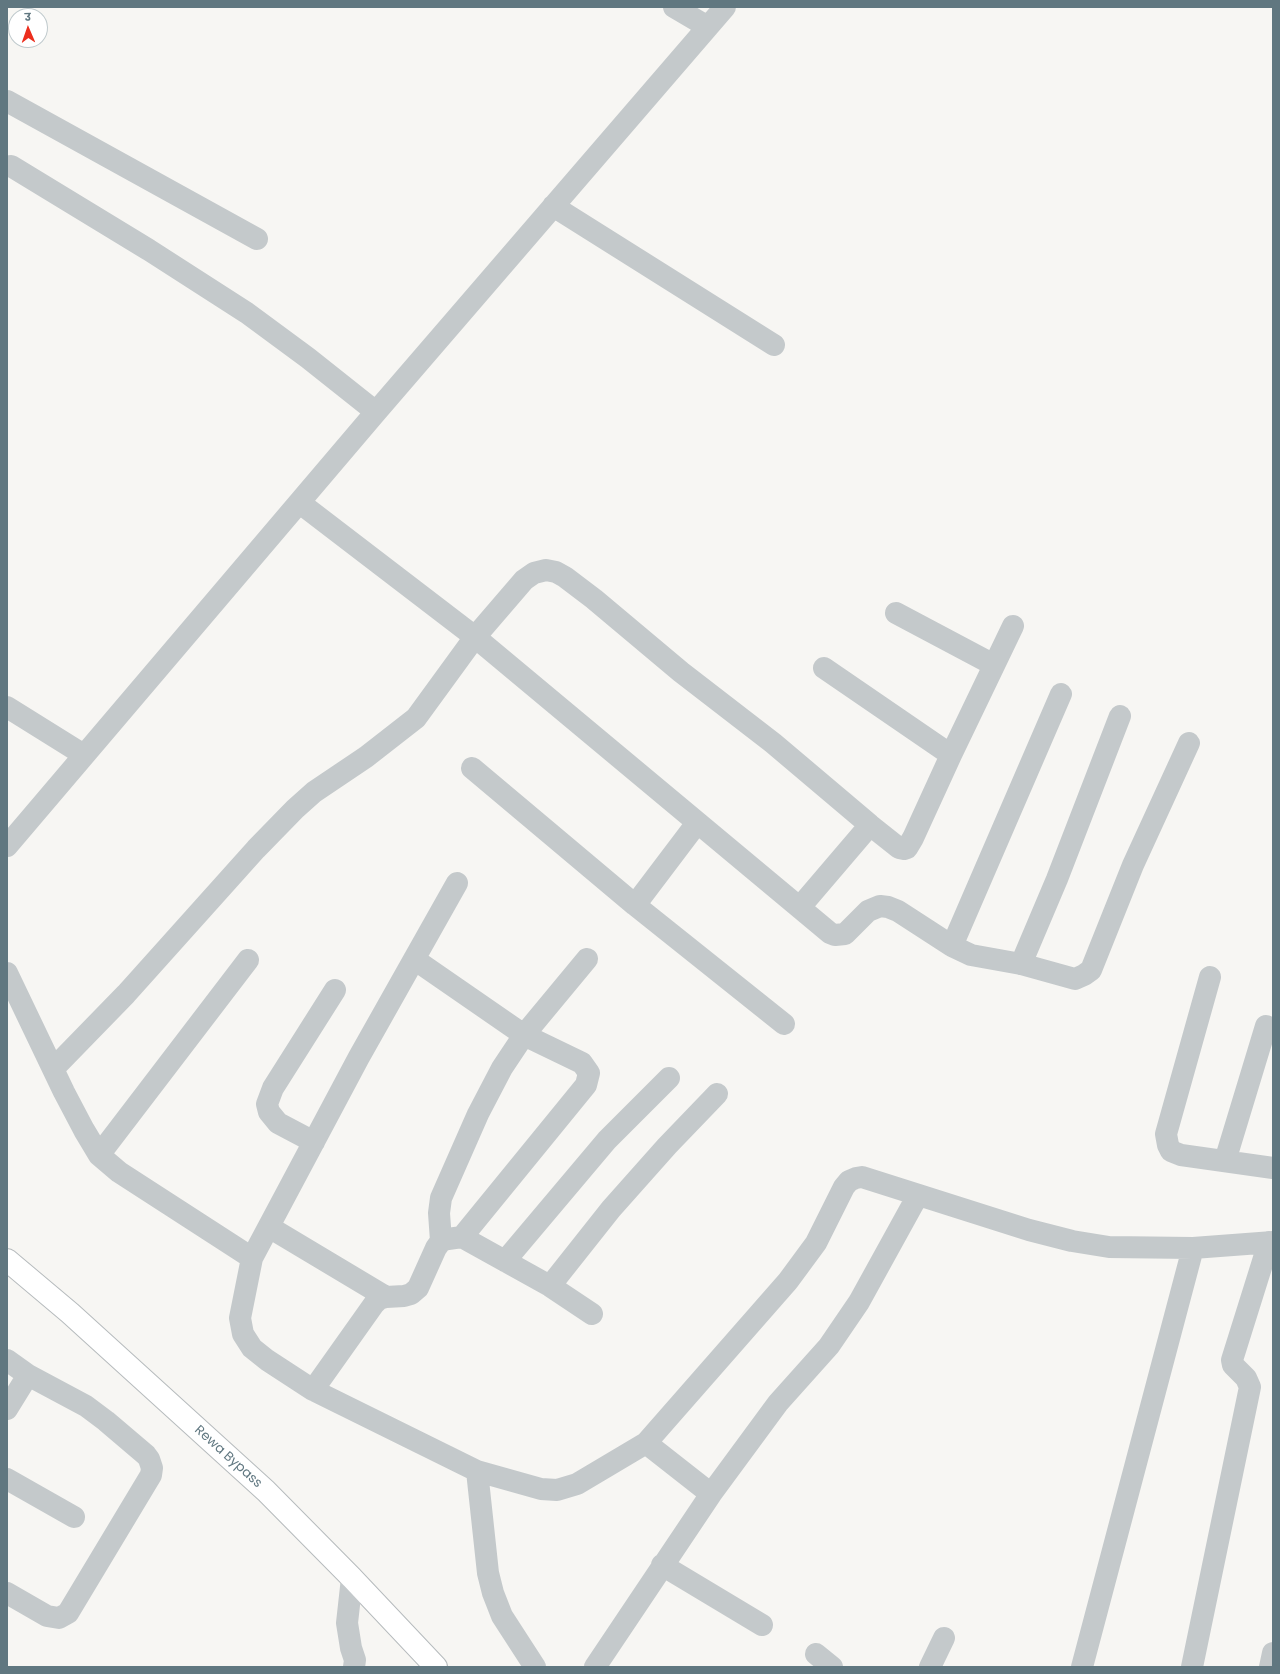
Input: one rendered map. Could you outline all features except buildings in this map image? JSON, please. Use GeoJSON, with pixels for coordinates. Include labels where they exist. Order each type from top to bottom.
{"type":"FeatureCollection","features":[{"type":"Feature","properties":{"kind":"highway","name":"Rewa Bypass"},"geometry":{"type":"LineString","coordinates":[[7,1260],[70,1313],[266,1491],[352,1578],[436,1667]]}},
{"type":"Feature","properties":{"kind":"street"},"geometry":{"type":"LineString","coordinates":[[674,7],[708,27]]}},
{"type":"Feature","properties":{"kind":"street"},"geometry":{"type":"LineString","coordinates":[[7,846],[376,412],[725,7]]}},
{"type":"Feature","properties":{"kind":"street"},"geometry":{"type":"LineString","coordinates":[[7,101],[256,239]]}},
{"type":"Feature","properties":{"kind":"street"},"geometry":{"type":"LineString","coordinates":[[12,166],[149,250],[247,313],[308,358],[376,412]]}},
{"type":"Feature","properties":{"kind":"street"},"geometry":{"type":"LineString","coordinates":[[553,206],[774,345]]}},
{"type":"Feature","properties":{"kind":"street"},"geometry":{"type":"LineString","coordinates":[[300,503],[475,637],[830,933],[840,935],[845,934],[868,911],[880,906],[888,907],[898,911],[952,946],[971,955],[1021,964],[1075,979],[1084,975],[1091,970],[1133,865],[1189,743]]}},
{"type":"Feature","properties":{"kind":"street"},"geometry":{"type":"LineString","coordinates":[[53,1069],[126,994],[256,849],[295,809],[314,792],[366,757],[416,718],[475,637],[524,580],[534,573],[546,570],[556,572],[594,599],[681,672],[773,743],[899,848],[907,848],[913,838],[1013,626]]}},
{"type":"Feature","properties":{"kind":"street"},"geometry":{"type":"LineString","coordinates":[[896,613],[994,665]]}},
{"type":"Feature","properties":{"kind":"street"},"geometry":{"type":"LineString","coordinates":[[824,668],[951,755]]}},
{"type":"Feature","properties":{"kind":"street"},"geometry":{"type":"LineString","coordinates":[[952,946],[1061,694]]}},
{"type":"Feature","properties":{"kind":"street"},"geometry":{"type":"LineString","coordinates":[[7,706],[84,755]]}},
{"type":"Feature","properties":{"kind":"street"},"geometry":{"type":"LineString","coordinates":[[1021,964],[1057,879],[1120,716]]}},
{"type":"Feature","properties":{"kind":"street"},"geometry":{"type":"LineString","coordinates":[[472,768],[635,905],[784,1024]]}},
{"type":"Feature","properties":{"kind":"street"},"geometry":{"type":"LineString","coordinates":[[635,905],[697,823]]}},
{"type":"Feature","properties":{"kind":"street"},"geometry":{"type":"LineString","coordinates":[[800,907],[870,825]]}},
{"type":"Feature","properties":{"kind":"street"},"geometry":{"type":"LineString","coordinates":[[457,883],[359,1056],[252,1258],[240,1318],[243,1334],[252,1348],[267,1360],[313,1390],[477,1471],[541,1489],[557,1490],[577,1484],[646,1443],[788,1281],[816,1243],[849,1181],[856,1178],[862,1177],[1030,1230],[1072,1241],[1109,1247],[1193,1248],[1271,1242],[1232,1360],[1233,1365],[1246,1378],[1250,1387],[1192,1667]]}},
{"type":"Feature","properties":{"kind":"street"},"geometry":{"type":"LineString","coordinates":[[414,959],[524,1035],[582,1063],[589,1073],[586,1085],[462,1237]]}},
{"type":"Feature","properties":{"kind":"street"},"geometry":{"type":"LineString","coordinates":[[313,1390],[379,1299],[386,1296],[404,1296],[411,1294],[418,1288],[441,1241],[438,1213],[441,1198],[478,1114],[502,1068],[524,1035],[588,959]]}},
{"type":"Feature","properties":{"kind":"street"},"geometry":{"type":"LineString","coordinates":[[99,1154],[248,960]]}},
{"type":"Feature","properties":{"kind":"street"},"geometry":{"type":"LineString","coordinates":[[7,973],[84,1130],[99,1154],[119,1172],[252,1258]]}},
{"type":"Feature","properties":{"kind":"street"},"geometry":{"type":"LineString","coordinates":[[1210,977],[1166,1134],[1168,1145],[1171,1151],[1181,1155],[1273,1168]]}},
{"type":"Feature","properties":{"kind":"street"},"geometry":{"type":"LineString","coordinates":[[314,1142],[278,1123],[269,1112],[267,1104],[273,1088],[335,990]]}},
{"type":"Feature","properties":{"kind":"street"},"geometry":{"type":"LineString","coordinates":[[1225,1162],[1266,1026]]}},
{"type":"Feature","properties":{"kind":"street"},"geometry":{"type":"LineString","coordinates":[[505,1261],[606,1140],[669,1078]]}},
{"type":"Feature","properties":{"kind":"street"},"geometry":{"type":"LineString","coordinates":[[550,1286],[611,1210],[667,1146],[716,1094]]}},
{"type":"Feature","properties":{"kind":"street"},"geometry":{"type":"LineString","coordinates":[[595,1667],[711,1494],[778,1403],[829,1346],[860,1302],[918,1195]]}},
{"type":"Feature","properties":{"kind":"street"},"geometry":{"type":"LineString","coordinates":[[269,1227],[386,1296]]}},
{"type":"Feature","properties":{"kind":"street"},"geometry":{"type":"LineString","coordinates":[[441,1241],[462,1237],[550,1286],[592,1314]]}},
{"type":"Feature","properties":{"kind":"street"},"geometry":{"type":"LineString","coordinates":[[1082,1667],[1193,1248]]}},
{"type":"Feature","properties":{"kind":"street"},"geometry":{"type":"LineString","coordinates":[[7,1360],[28,1375],[86,1406],[146,1455],[152,1468],[151,1475],[68,1612],[59,1618],[47,1616],[7,1593]]}},
{"type":"Feature","properties":{"kind":"street"},"geometry":{"type":"LineString","coordinates":[[7,1409],[28,1375]]}},
{"type":"Feature","properties":{"kind":"street"},"geometry":{"type":"LineString","coordinates":[[646,1443],[711,1494]]}},
{"type":"Feature","properties":{"kind":"street"},"geometry":{"type":"LineString","coordinates":[[477,1471],[488,1573],[493,1594],[502,1616],[535,1667]]}},
{"type":"Feature","properties":{"kind":"street"},"geometry":{"type":"LineString","coordinates":[[7,1478],[74,1517]]}},
{"type":"Feature","properties":{"kind":"street"},"geometry":{"type":"LineString","coordinates":[[662,1565],[762,1625]]}},
{"type":"Feature","properties":{"kind":"street"},"geometry":{"type":"LineString","coordinates":[[352,1578],[348,1623],[352,1648],[356,1660],[354,1667]]}},
{"type":"Feature","properties":{"kind":"street"},"geometry":{"type":"LineString","coordinates":[[930,1667],[944,1638]]}},
{"type":"Feature","properties":{"kind":"street"},"geometry":{"type":"LineString","coordinates":[[1270,1667],[1273,1653]]}}]}
